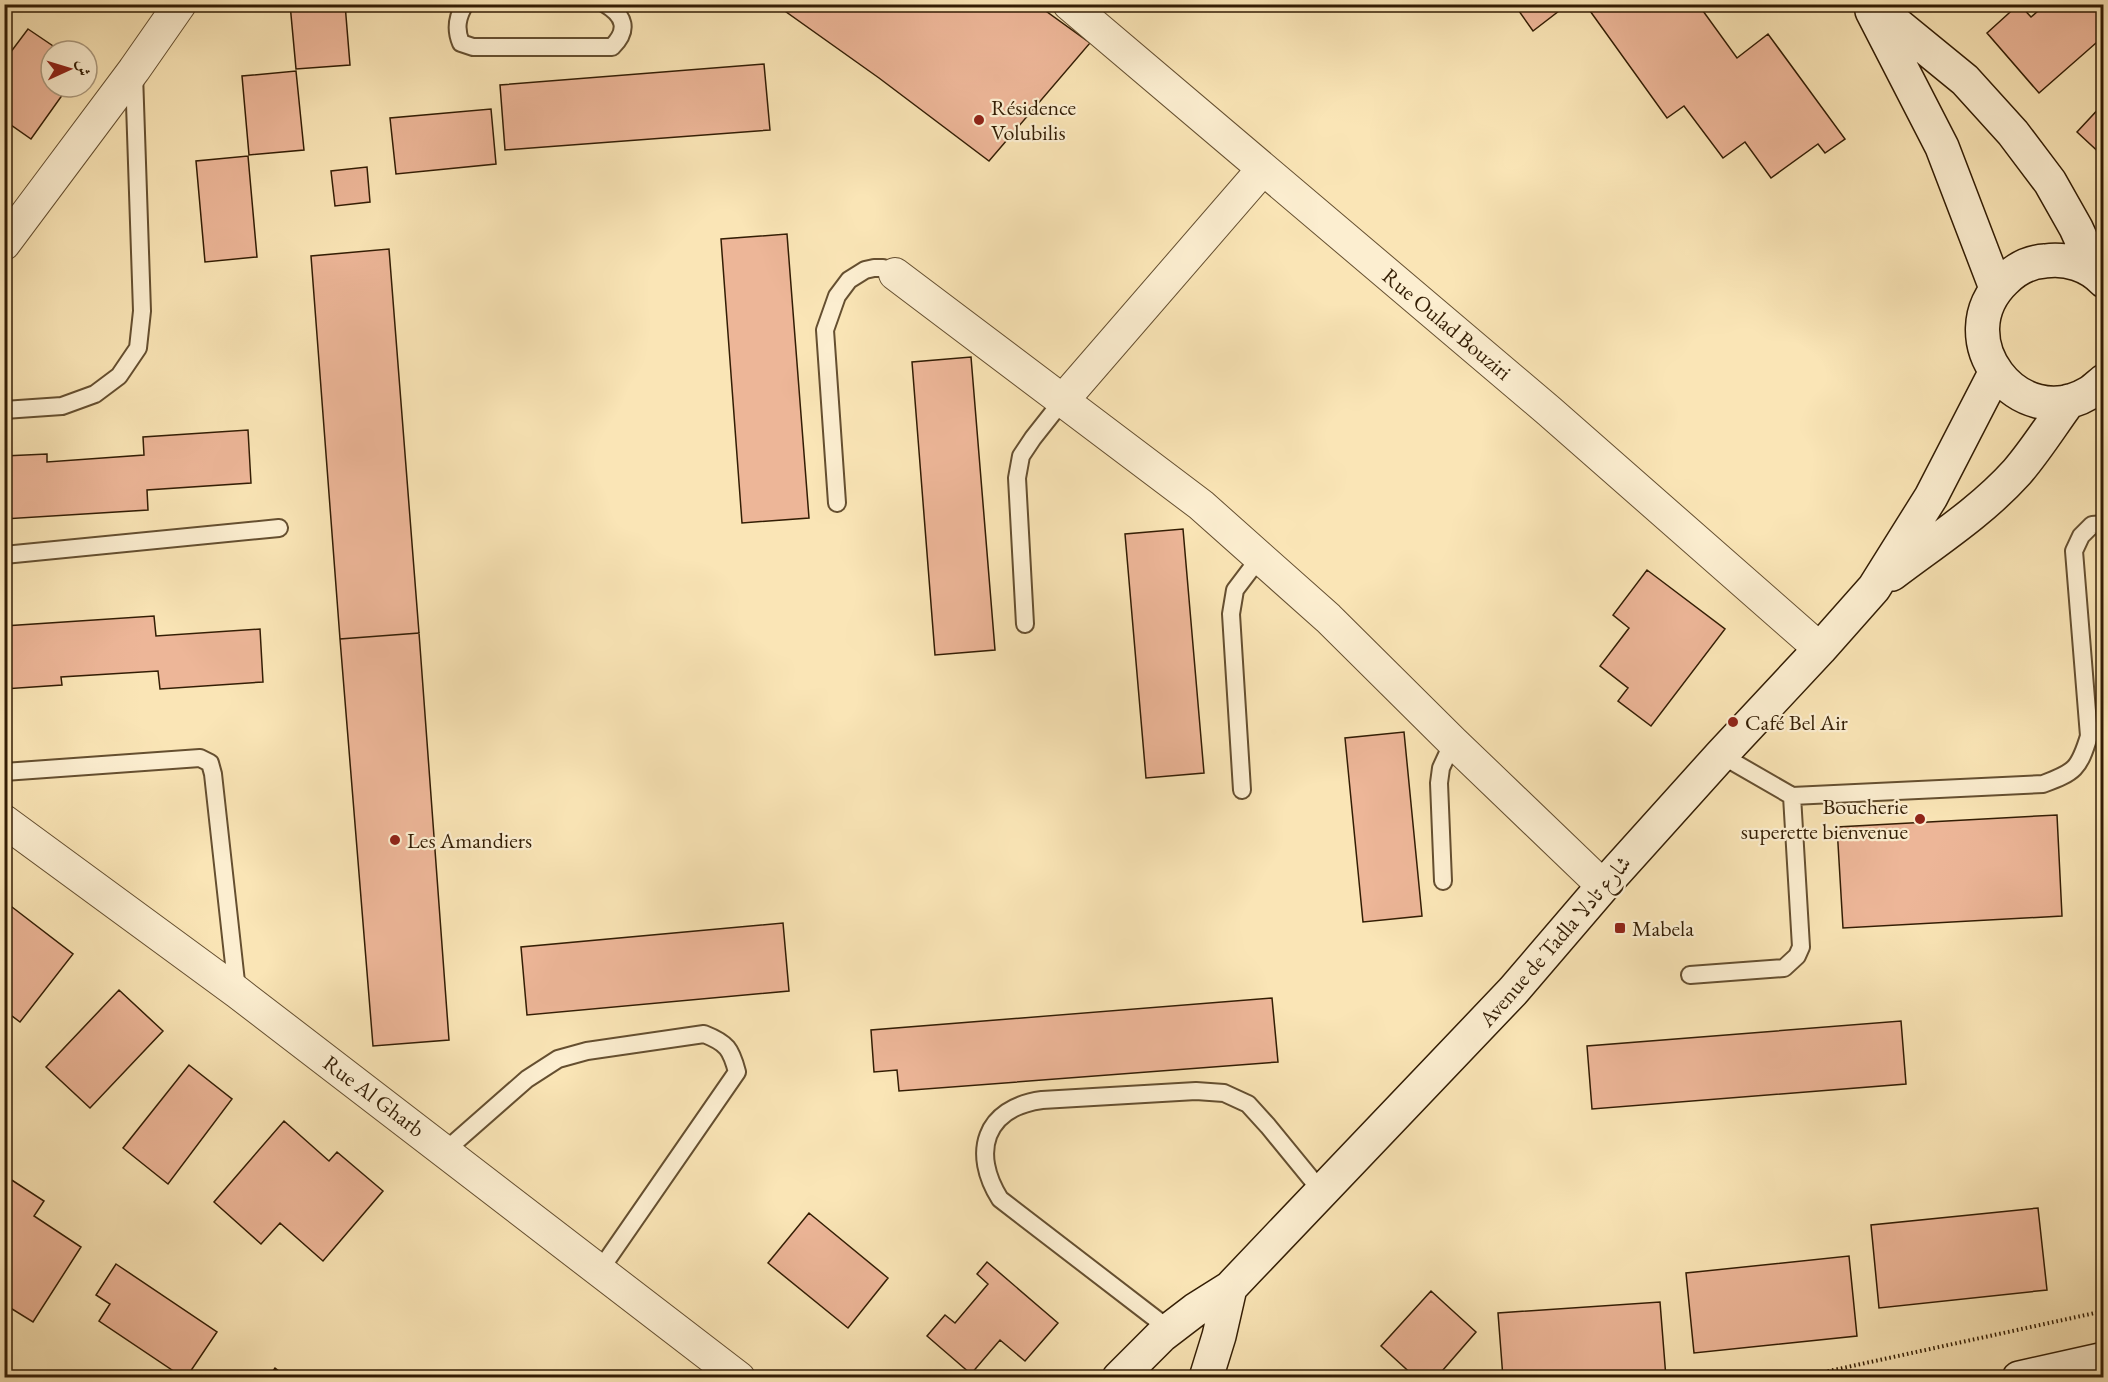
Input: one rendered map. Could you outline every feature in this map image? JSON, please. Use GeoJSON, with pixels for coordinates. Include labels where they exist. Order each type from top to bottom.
{"type":"FeatureCollection","features":[{"type":"Feature","properties":{"kind":"main road"},"geometry":{"type":"LineString","coordinates":[[1870,4],[1965,80],[2013,133],[2050,182],[2101,276]]}},
{"type":"Feature","properties":{"kind":"main road"},"geometry":{"type":"LineString","coordinates":[[1870,4],[1942,147],[1996,288]]}},
{"type":"Feature","properties":{"kind":"main road"},"geometry":{"type":"LineString","coordinates":[[2101,276],[2077,263],[2055,259],[2033,262],[2013,272],[1996,288],[1986,308],[1982,330],[1985,352],[1995,373],[2010,388],[2028,398],[2049,402],[2069,401],[2089,393],[2103,381]]}},
{"type":"Feature","properties":{"kind":"main road","name":"Avenue de Tadla شارع تادلا"},"geometry":{"type":"LineString","coordinates":[[1119,1377],[1169,1329],[1230,1288],[1514,991],[1603,886],[1721,755],[1820,650],[1874,588],[1931,497],[1995,373]]}},
{"type":"Feature","properties":{"kind":"main road","name":"Avenue de Tadla شارع تادلا"},"geometry":{"type":"LineString","coordinates":[[1874,588],[1975,511],[1996,492],[2017,471],[2069,401]]}},
{"type":"Feature","properties":{"kind":"main road"},"geometry":{"type":"LineString","coordinates":[[1206,1377],[1219,1336],[1230,1288]]}},
{"type":"Feature","properties":{"kind":"main road"},"geometry":{"type":"LineString","coordinates":[[2019,1377],[2103,1359]]}},
{"type":"Feature","properties":{"kind":"street"},"geometry":{"type":"LineString","coordinates":[[4,244],[134,70],[180,4]]}},
{"type":"Feature","properties":{"kind":"street","name":"Rue Oulad Bouziri"},"geometry":{"type":"LineString","coordinates":[[1069,4],[1540,403],[1820,650]]}},
{"type":"Feature","properties":{"kind":"street"},"geometry":{"type":"LineString","coordinates":[[1063,400],[1263,169]]}},
{"type":"Feature","properties":{"kind":"street"},"geometry":{"type":"LineString","coordinates":[[895,274],[1202,505],[1328,618],[1603,886]]}},
{"type":"Feature","properties":{"kind":"street","name":"Rue Al Gharb"},"geometry":{"type":"LineString","coordinates":[[4,821],[237,992],[739,1377]]}},
{"type":"Feature","properties":{"kind":"lane"},"geometry":{"type":"LineString","coordinates":[[465,4],[459,14],[457,33],[461,43],[473,47],[612,47],[621,38],[623,24],[617,11],[605,4]]}},
{"type":"Feature","properties":{"kind":"lane"},"geometry":{"type":"LineString","coordinates":[[4,410],[62,406],[95,394],[119,376],[138,348],[142,311],[134,70]]}},
{"type":"Feature","properties":{"kind":"lane"},"geometry":{"type":"LineString","coordinates":[[837,503],[825,330],[837,296],[849,280],[865,270],[874,268],[884,268],[895,274]]}},
{"type":"Feature","properties":{"kind":"lane"},"geometry":{"type":"LineString","coordinates":[[1025,624],[1017,478],[1021,456],[1063,400]]}},
{"type":"Feature","properties":{"kind":"lane"},"geometry":{"type":"LineString","coordinates":[[1721,755],[1792,796],[2043,784],[2068,775],[2081,760],[2089,736],[2074,551],[2081,536],[2092,525],[2103,524]]}},
{"type":"Feature","properties":{"kind":"lane"},"geometry":{"type":"LineString","coordinates":[[4,555],[279,528]]}},
{"type":"Feature","properties":{"kind":"lane"},"geometry":{"type":"LineString","coordinates":[[1242,790],[1231,614],[1235,590],[1260,557]]}},
{"type":"Feature","properties":{"kind":"lane"},"geometry":{"type":"LineString","coordinates":[[1443,881],[1439,783],[1441,768],[1453,742]]}},
{"type":"Feature","properties":{"kind":"lane"},"geometry":{"type":"LineString","coordinates":[[4,772],[200,758],[210,763],[237,992]]}},
{"type":"Feature","properties":{"kind":"lane"},"geometry":{"type":"LineString","coordinates":[[1689,975],[1784,968],[1797,956],[1802,947],[1792,796]]}},
{"type":"Feature","properties":{"kind":"lane"},"geometry":{"type":"LineString","coordinates":[[445,1151],[527,1079],[558,1059],[587,1051],[704,1034],[721,1040],[732,1054],[737,1072],[600,1270]]}},
{"type":"Feature","properties":{"kind":"lane"},"geometry":{"type":"LineString","coordinates":[[1169,1329],[1000,1199],[990,1183],[984,1162],[985,1146],[991,1131],[1012,1108],[1026,1102],[1042,1100],[1196,1091],[1224,1093],[1248,1104],[1322,1192]]}},
{"type":"Feature","properties":{"kind":"path"},"geometry":{"type":"LineString","coordinates":[[1797,1377],[2103,1311]]}},
{"type":"Feature","properties":{"kind":"building"},"geometry":{"type":"Polygon","coordinates":[[[290,4],[345,4],[350,65],[296,69],[290,4]]]}},
{"type":"Feature","properties":{"kind":"building","name":"Résidence Volubilis"},"geometry":{"type":"Polygon","coordinates":[[[775,4],[1036,4],[1090,43],[989,161],[879,78],[775,4]]]}},
{"type":"Feature","properties":{"kind":"building"},"geometry":{"type":"Polygon","coordinates":[[[1514,4],[1568,4],[1533,31],[1514,4]]]}},
{"type":"Feature","properties":{"kind":"building"},"geometry":{"type":"Polygon","coordinates":[[[1585,4],[1698,4],[1737,58],[1768,34],[1845,139],[1825,153],[1818,144],[1771,178],[1745,142],[1723,158],[1684,106],[1667,118],[1585,4]]]}},
{"type":"Feature","properties":{"kind":"building"},"geometry":{"type":"Polygon","coordinates":[[[2019,4],[2031,17],[2046,4],[2104,4],[2104,36],[2039,93],[1987,33],[2019,4]]]}},
{"type":"Feature","properties":{"kind":"building"},"geometry":{"type":"Polygon","coordinates":[[[28,29],[43,39],[39,39],[39,99],[59,99],[31,139],[4,120],[4,61],[28,29]]]}},
{"type":"Feature","properties":{"kind":"building"},"geometry":{"type":"Polygon","coordinates":[[[764,64],[770,130],[505,150],[500,85],[764,64]]]}},
{"type":"Feature","properties":{"kind":"building"},"geometry":{"type":"Polygon","coordinates":[[[296,71],[304,150],[249,155],[242,76],[296,71]]]}},
{"type":"Feature","properties":{"kind":"building"},"geometry":{"type":"Polygon","coordinates":[[[2104,103],[2104,157],[2077,132],[2104,103]]]}},
{"type":"Feature","properties":{"kind":"building"},"geometry":{"type":"Polygon","coordinates":[[[491,109],[496,164],[396,174],[390,118],[491,109]]]}},
{"type":"Feature","properties":{"kind":"building"},"geometry":{"type":"Polygon","coordinates":[[[248,156],[257,257],[205,262],[196,161],[248,156]]]}},
{"type":"Feature","properties":{"kind":"building"},"geometry":{"type":"Polygon","coordinates":[[[367,167],[370,202],[335,206],[331,171],[367,167]]]}},
{"type":"Feature","properties":{"kind":"building"},"geometry":{"type":"Polygon","coordinates":[[[787,234],[809,518],[742,523],[721,239],[787,234]]]}},
{"type":"Feature","properties":{"kind":"building"},"geometry":{"type":"Polygon","coordinates":[[[389,249],[419,633],[340,639],[311,256],[389,249]]]}},
{"type":"Feature","properties":{"kind":"building"},"geometry":{"type":"Polygon","coordinates":[[[971,357],[995,650],[935,655],[912,362],[971,357]]]}},
{"type":"Feature","properties":{"kind":"building"},"geometry":{"type":"Polygon","coordinates":[[[248,430],[251,483],[147,490],[148,510],[4,519],[4,456],[47,454],[47,462],[144,455],[143,437],[248,430]]]}},
{"type":"Feature","properties":{"kind":"building"},"geometry":{"type":"Polygon","coordinates":[[[1183,529],[1204,773],[1146,778],[1125,534],[1183,529]]]}},
{"type":"Feature","properties":{"kind":"building"},"geometry":{"type":"Polygon","coordinates":[[[2098,539],[2104,539],[2104,598],[2098,539]]]}},
{"type":"Feature","properties":{"kind":"building"},"geometry":{"type":"Polygon","coordinates":[[[1647,570],[1725,629],[1651,726],[1618,701],[1628,688],[1600,666],[1629,628],[1613,615],[1647,570]]]}},
{"type":"Feature","properties":{"kind":"building"},"geometry":{"type":"Polygon","coordinates":[[[154,616],[156,636],[260,629],[263,682],[160,689],[158,671],[61,677],[62,685],[4,689],[4,626],[154,616]]]}},
{"type":"Feature","properties":{"kind":"building","name":"Les Amandiers"},"geometry":{"type":"Polygon","coordinates":[[[419,633],[449,1040],[373,1046],[340,639],[419,633]]]}},
{"type":"Feature","properties":{"kind":"building"},"geometry":{"type":"Polygon","coordinates":[[[1404,732],[1422,916],[1363,922],[1345,738],[1404,732]]]}},
{"type":"Feature","properties":{"kind":"building"},"geometry":{"type":"Polygon","coordinates":[[[2057,815],[2062,916],[1843,928],[1837,827],[2057,815]]]}},
{"type":"Feature","properties":{"kind":"building"},"geometry":{"type":"Polygon","coordinates":[[[12,907],[73,954],[20,1022],[4,1010],[4,916],[12,907]]]}},
{"type":"Feature","properties":{"kind":"building"},"geometry":{"type":"Polygon","coordinates":[[[783,923],[789,991],[527,1015],[521,947],[783,923]]]}},
{"type":"Feature","properties":{"kind":"building"},"geometry":{"type":"Polygon","coordinates":[[[119,990],[163,1031],[90,1108],[46,1067],[119,990]]]}},
{"type":"Feature","properties":{"kind":"building"},"geometry":{"type":"Polygon","coordinates":[[[1272,998],[1278,1062],[899,1091],[897,1070],[874,1072],[871,1030],[1272,998]]]}},
{"type":"Feature","properties":{"kind":"building"},"geometry":{"type":"Polygon","coordinates":[[[1901,1021],[1906,1084],[1592,1109],[1587,1046],[1901,1021]]]}},
{"type":"Feature","properties":{"kind":"building"},"geometry":{"type":"Polygon","coordinates":[[[189,1065],[232,1099],[168,1184],[123,1148],[189,1065]]]}},
{"type":"Feature","properties":{"kind":"building"},"geometry":{"type":"Polygon","coordinates":[[[284,1121],[329,1161],[337,1152],[383,1191],[323,1261],[280,1223],[261,1244],[214,1202],[284,1121]]]}},
{"type":"Feature","properties":{"kind":"building"},"geometry":{"type":"Polygon","coordinates":[[[4,1175],[44,1201],[34,1216],[81,1247],[33,1322],[4,1304],[4,1175]]]}},
{"type":"Feature","properties":{"kind":"building"},"geometry":{"type":"Polygon","coordinates":[[[2038,1208],[2047,1290],[1879,1308],[1871,1225],[2038,1208]]]}},
{"type":"Feature","properties":{"kind":"building"},"geometry":{"type":"Polygon","coordinates":[[[809,1213],[888,1278],[848,1328],[768,1263],[809,1213]]]}},
{"type":"Feature","properties":{"kind":"building"},"geometry":{"type":"Polygon","coordinates":[[[1849,1256],[1857,1336],[1694,1353],[1686,1273],[1849,1256]]]}},
{"type":"Feature","properties":{"kind":"building"},"geometry":{"type":"Polygon","coordinates":[[[987,1262],[1058,1323],[1025,1361],[1000,1340],[971,1374],[927,1336],[945,1315],[955,1323],[988,1284],[977,1274],[987,1262]]]}},
{"type":"Feature","properties":{"kind":"building"},"geometry":{"type":"Polygon","coordinates":[[[116,1264],[217,1332],[186,1378],[99,1321],[110,1304],[96,1295],[116,1264]]]}},
{"type":"Feature","properties":{"kind":"building"},"geometry":{"type":"Polygon","coordinates":[[[1431,1291],[1476,1332],[1436,1378],[1416,1378],[1381,1346],[1431,1291]]]}},
{"type":"Feature","properties":{"kind":"building"},"geometry":{"type":"Polygon","coordinates":[[[1660,1302],[1666,1378],[1503,1378],[1498,1313],[1660,1302]]]}},
{"type":"Feature","properties":{"kind":"building"},"geometry":{"type":"Polygon","coordinates":[[[275,1368],[288,1378],[268,1378],[275,1368]]]}},
{"type":"Feature","properties":{"kind":"place","name":"Résidence Volubilis"},"geometry":{"type":"Point","coordinates":[979,120]}},
{"type":"Feature","properties":{"kind":"place","name":"Café Bel Air"},"geometry":{"type":"Point","coordinates":[1733,722]}},
{"type":"Feature","properties":{"kind":"place","name":"Boucherie superette bienvenue"},"geometry":{"type":"Point","coordinates":[1920,819]}},
{"type":"Feature","properties":{"kind":"place","name":"Les Amandiers"},"geometry":{"type":"Point","coordinates":[395,840]}},
{"type":"Feature","properties":{"kind":"place","name":"Mabela"},"geometry":{"type":"Point","coordinates":[1620,928]}}]}
